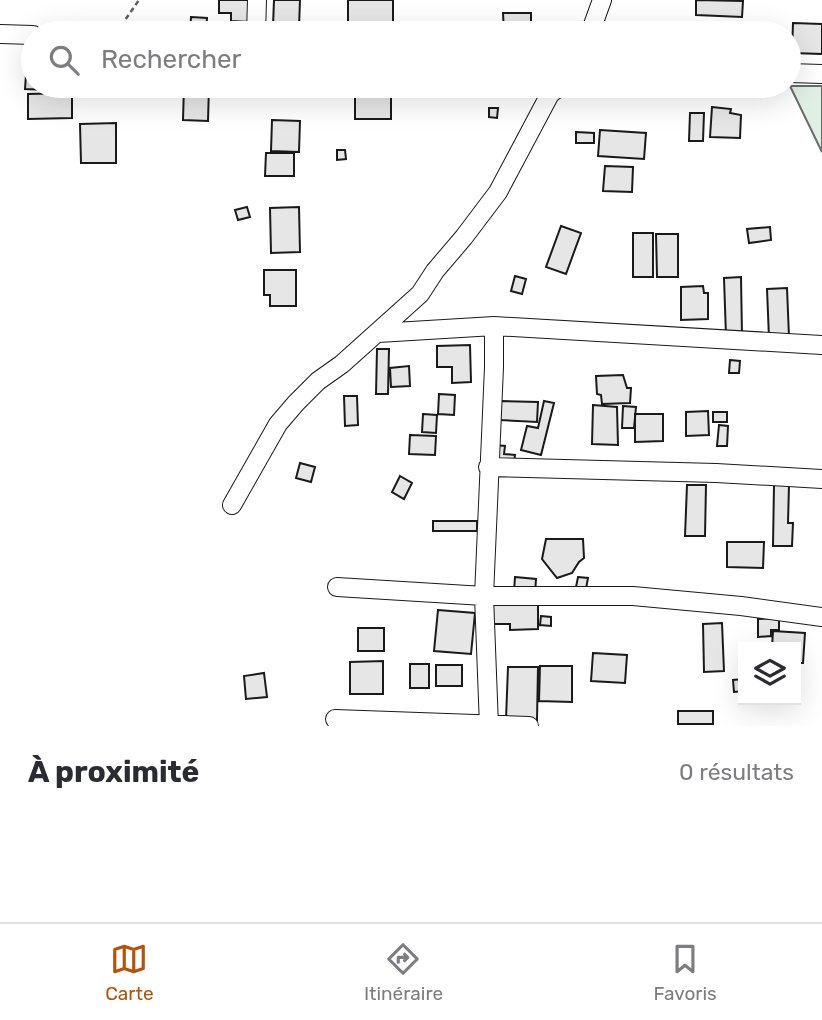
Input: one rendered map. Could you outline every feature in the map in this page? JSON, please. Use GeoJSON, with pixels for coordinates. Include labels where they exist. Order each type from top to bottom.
{"type":"FeatureCollection","features":[{"type":"Feature","properties":{"kind":"street"},"geometry":{"type":"LineString","coordinates":[[256,21],[257,0]]}},
{"type":"Feature","properties":{"kind":"street"},"geometry":{"type":"LineString","coordinates":[[594,21],[602,0]]}},
{"type":"Feature","properties":{"kind":"street"},"geometry":{"type":"LineString","coordinates":[[0,33],[21,34]]}},
{"type":"Feature","properties":{"kind":"street"},"geometry":{"type":"LineString","coordinates":[[801,73],[822,74]]}},
{"type":"Feature","properties":{"kind":"street"},"geometry":{"type":"LineString","coordinates":[[232,505],[278,424],[296,403],[420,294],[498,192],[548,98]]}},
{"type":"Feature","properties":{"kind":"street"},"geometry":{"type":"LineString","coordinates":[[378,333],[494,326],[822,345]]}},
{"type":"Feature","properties":{"kind":"street"},"geometry":{"type":"LineString","coordinates":[[489,725],[484,596],[494,326]]}},
{"type":"Feature","properties":{"kind":"street"},"geometry":{"type":"LineString","coordinates":[[488,467],[716,473],[822,479]]}},
{"type":"Feature","properties":{"kind":"street"},"geometry":{"type":"LineString","coordinates":[[337,587],[484,596],[633,596],[822,617]]}},
{"type":"Feature","properties":{"kind":"street"},"geometry":{"type":"LineString","coordinates":[[335,719],[529,726]]}},
{"type":"Feature","properties":{"kind":"path"},"geometry":{"type":"LineString","coordinates":[[124,21],[139,0]]}},
{"type":"Feature","properties":{"kind":"green space"},"geometry":{"type":"Polygon","coordinates":[[[801,86],[822,86],[822,152],[796,98],[801,98],[801,86]]]}},
{"type":"Feature","properties":{"kind":"building"},"geometry":{"type":"Polygon","coordinates":[[[219,0],[250,0],[250,21],[231,21],[231,13],[219,13],[219,0]]]}},
{"type":"Feature","properties":{"kind":"building"},"geometry":{"type":"Polygon","coordinates":[[[274,0],[300,0],[299,21],[273,21],[274,0]]]}},
{"type":"Feature","properties":{"kind":"building"},"geometry":{"type":"Polygon","coordinates":[[[348,0],[393,0],[393,21],[348,21],[348,0]]]}},
{"type":"Feature","properties":{"kind":"building"},"geometry":{"type":"Polygon","coordinates":[[[696,0],[743,1],[742,17],[696,15],[696,0]]]}},
{"type":"Feature","properties":{"kind":"building"},"geometry":{"type":"Polygon","coordinates":[[[503,13],[531,13],[531,21],[503,21],[503,13]]]}},
{"type":"Feature","properties":{"kind":"building"},"geometry":{"type":"Polygon","coordinates":[[[191,17],[207,18],[207,21],[191,21],[191,17]]]}},
{"type":"Feature","properties":{"kind":"building"},"geometry":{"type":"Polygon","coordinates":[[[801,23],[822,24],[822,54],[801,53],[801,23]]]}},
{"type":"Feature","properties":{"kind":"building"},"geometry":{"type":"Polygon","coordinates":[[[28,98],[72,98],[72,118],[28,119],[28,98]]]}},
{"type":"Feature","properties":{"kind":"building"},"geometry":{"type":"Polygon","coordinates":[[[184,98],[209,98],[208,121],[183,120],[184,98]]]}},
{"type":"Feature","properties":{"kind":"building"},"geometry":{"type":"Polygon","coordinates":[[[355,98],[391,98],[391,119],[355,119],[355,98]]]}},
{"type":"Feature","properties":{"kind":"building"},"geometry":{"type":"Polygon","coordinates":[[[712,107],[731,109],[730,113],[741,115],[740,138],[710,137],[712,107]]]}},
{"type":"Feature","properties":{"kind":"building"},"geometry":{"type":"Polygon","coordinates":[[[489,108],[498,108],[497,118],[489,117],[489,108]]]}},
{"type":"Feature","properties":{"kind":"building"},"geometry":{"type":"Polygon","coordinates":[[[690,113],[704,113],[703,141],[689,141],[690,113]]]}},
{"type":"Feature","properties":{"kind":"building"},"geometry":{"type":"Polygon","coordinates":[[[272,120],[300,121],[299,152],[271,151],[272,120]]]}},
{"type":"Feature","properties":{"kind":"building"},"geometry":{"type":"Polygon","coordinates":[[[116,123],[116,163],[81,163],[80,124],[116,123]]]}},
{"type":"Feature","properties":{"kind":"building"},"geometry":{"type":"Polygon","coordinates":[[[600,130],[646,133],[644,159],[598,156],[600,130]]]}},
{"type":"Feature","properties":{"kind":"building"},"geometry":{"type":"Polygon","coordinates":[[[576,132],[594,133],[594,143],[576,143],[576,132]]]}},
{"type":"Feature","properties":{"kind":"building"},"geometry":{"type":"Polygon","coordinates":[[[337,150],[345,150],[346,159],[337,160],[337,150]]]}},
{"type":"Feature","properties":{"kind":"building"},"geometry":{"type":"Polygon","coordinates":[[[266,153],[294,153],[294,176],[265,176],[266,153]]]}},
{"type":"Feature","properties":{"kind":"building"},"geometry":{"type":"Polygon","coordinates":[[[605,166],[633,167],[632,192],[603,191],[605,166]]]}},
{"type":"Feature","properties":{"kind":"building"},"geometry":{"type":"Polygon","coordinates":[[[247,207],[250,217],[238,220],[235,210],[247,207]]]}},
{"type":"Feature","properties":{"kind":"building"},"geometry":{"type":"Polygon","coordinates":[[[299,207],[300,252],[271,253],[270,208],[299,207]]]}},
{"type":"Feature","properties":{"kind":"building"},"geometry":{"type":"Polygon","coordinates":[[[561,226],[581,233],[566,274],[546,267],[561,226]]]}},
{"type":"Feature","properties":{"kind":"building"},"geometry":{"type":"Polygon","coordinates":[[[770,227],[771,240],[749,243],[747,229],[770,227]]]}},
{"type":"Feature","properties":{"kind":"building"},"geometry":{"type":"Polygon","coordinates":[[[633,233],[653,233],[653,277],[633,277],[633,233]]]}},
{"type":"Feature","properties":{"kind":"building"},"geometry":{"type":"Polygon","coordinates":[[[656,234],[678,234],[678,277],[657,277],[656,234]]]}},
{"type":"Feature","properties":{"kind":"building"},"geometry":{"type":"Polygon","coordinates":[[[264,270],[296,270],[296,306],[270,306],[270,295],[264,295],[264,270]]]}},
{"type":"Feature","properties":{"kind":"building"},"geometry":{"type":"Polygon","coordinates":[[[515,276],[526,279],[522,294],[511,291],[515,276]]]}},
{"type":"Feature","properties":{"kind":"building"},"geometry":{"type":"Polygon","coordinates":[[[741,277],[742,335],[726,336],[724,278],[741,277]]]}},
{"type":"Feature","properties":{"kind":"building"},"geometry":{"type":"Polygon","coordinates":[[[703,286],[704,293],[708,293],[708,319],[681,320],[681,287],[703,286]]]}},
{"type":"Feature","properties":{"kind":"building"},"geometry":{"type":"Polygon","coordinates":[[[787,288],[789,337],[769,338],[767,289],[787,288]]]}},
{"type":"Feature","properties":{"kind":"building"},"geometry":{"type":"Polygon","coordinates":[[[470,345],[471,382],[452,383],[452,367],[437,367],[437,346],[470,345]]]}},
{"type":"Feature","properties":{"kind":"building"},"geometry":{"type":"Polygon","coordinates":[[[377,349],[389,349],[388,394],[376,394],[377,349]]]}},
{"type":"Feature","properties":{"kind":"building"},"geometry":{"type":"Polygon","coordinates":[[[730,360],[740,361],[739,373],[729,373],[730,360]]]}},
{"type":"Feature","properties":{"kind":"building"},"geometry":{"type":"Polygon","coordinates":[[[409,366],[410,386],[391,387],[390,368],[409,366]]]}},
{"type":"Feature","properties":{"kind":"building"},"geometry":{"type":"Polygon","coordinates":[[[623,375],[627,388],[631,388],[630,403],[602,404],[601,395],[597,394],[596,376],[623,375]]]}},
{"type":"Feature","properties":{"kind":"building"},"geometry":{"type":"Polygon","coordinates":[[[439,394],[455,395],[454,415],[438,414],[439,394]]]}},
{"type":"Feature","properties":{"kind":"building"},"geometry":{"type":"Polygon","coordinates":[[[344,396],[357,396],[358,425],[345,426],[344,396]]]}},
{"type":"Feature","properties":{"kind":"building"},"geometry":{"type":"Polygon","coordinates":[[[501,401],[538,402],[537,422],[500,420],[501,401]]]}},
{"type":"Feature","properties":{"kind":"building"},"geometry":{"type":"Polygon","coordinates":[[[544,401],[554,403],[541,455],[521,450],[527,426],[538,428],[544,401]]]}},
{"type":"Feature","properties":{"kind":"building"},"geometry":{"type":"Polygon","coordinates":[[[593,405],[617,407],[618,445],[592,444],[593,405]]]}},
{"type":"Feature","properties":{"kind":"building"},"geometry":{"type":"Polygon","coordinates":[[[623,406],[636,407],[634,428],[622,428],[623,406]]]}},
{"type":"Feature","properties":{"kind":"building"},"geometry":{"type":"Polygon","coordinates":[[[708,411],[709,435],[686,436],[686,412],[708,411]]]}},
{"type":"Feature","properties":{"kind":"building"},"geometry":{"type":"Polygon","coordinates":[[[713,412],[727,412],[727,422],[713,422],[713,412]]]}},
{"type":"Feature","properties":{"kind":"building"},"geometry":{"type":"Polygon","coordinates":[[[423,414],[437,415],[436,433],[422,432],[423,414]]]}},
{"type":"Feature","properties":{"kind":"building"},"geometry":{"type":"Polygon","coordinates":[[[635,414],[663,414],[663,441],[635,442],[635,414]]]}},
{"type":"Feature","properties":{"kind":"building"},"geometry":{"type":"Polygon","coordinates":[[[719,425],[728,426],[727,446],[717,446],[719,425]]]}},
{"type":"Feature","properties":{"kind":"building"},"geometry":{"type":"Polygon","coordinates":[[[410,435],[436,436],[435,455],[409,454],[410,435]]]}},
{"type":"Feature","properties":{"kind":"building"},"geometry":{"type":"Polygon","coordinates":[[[495,445],[505,446],[504,454],[515,455],[514,463],[493,461],[495,445]]]}},
{"type":"Feature","properties":{"kind":"building"},"geometry":{"type":"Polygon","coordinates":[[[300,463],[315,467],[311,482],[296,478],[300,463]]]}},
{"type":"Feature","properties":{"kind":"building"},"geometry":{"type":"Polygon","coordinates":[[[400,476],[412,483],[404,499],[392,492],[400,476]]]}},
{"type":"Feature","properties":{"kind":"building"},"geometry":{"type":"Polygon","coordinates":[[[687,485],[706,485],[705,536],[685,536],[687,485]]]}},
{"type":"Feature","properties":{"kind":"building"},"geometry":{"type":"Polygon","coordinates":[[[774,485],[789,485],[788,523],[793,523],[792,546],[773,546],[774,485]]]}},
{"type":"Feature","properties":{"kind":"building"},"geometry":{"type":"Polygon","coordinates":[[[433,521],[477,521],[477,531],[433,531],[433,521]]]}},
{"type":"Feature","properties":{"kind":"building"},"geometry":{"type":"Polygon","coordinates":[[[546,539],[583,539],[584,558],[572,573],[557,578],[542,559],[546,539]]]}},
{"type":"Feature","properties":{"kind":"building"},"geometry":{"type":"Polygon","coordinates":[[[727,542],[764,542],[763,568],[727,567],[727,542]]]}},
{"type":"Feature","properties":{"kind":"building"},"geometry":{"type":"Polygon","coordinates":[[[515,577],[536,579],[535,594],[514,592],[515,577]]]}},
{"type":"Feature","properties":{"kind":"building"},"geometry":{"type":"Polygon","coordinates":[[[578,577],[588,578],[585,594],[575,592],[578,577]]]}},
{"type":"Feature","properties":{"kind":"building"},"geometry":{"type":"Polygon","coordinates":[[[538,603],[538,629],[510,630],[510,624],[492,624],[492,604],[538,603]]]}},
{"type":"Feature","properties":{"kind":"building"},"geometry":{"type":"Polygon","coordinates":[[[438,610],[475,613],[471,654],[434,651],[438,610]]]}},
{"type":"Feature","properties":{"kind":"building"},"geometry":{"type":"Polygon","coordinates":[[[541,616],[551,617],[551,626],[540,625],[541,616]]]}},
{"type":"Feature","properties":{"kind":"building"},"geometry":{"type":"Polygon","coordinates":[[[779,618],[779,630],[771,630],[771,636],[758,637],[758,619],[779,618]]]}},
{"type":"Feature","properties":{"kind":"building"},"geometry":{"type":"Polygon","coordinates":[[[722,623],[724,671],[704,672],[703,624],[722,623]]]}},
{"type":"Feature","properties":{"kind":"building"},"geometry":{"type":"Polygon","coordinates":[[[358,628],[384,628],[384,651],[358,651],[358,628]]]}},
{"type":"Feature","properties":{"kind":"building"},"geometry":{"type":"Polygon","coordinates":[[[773,631],[805,633],[803,663],[801,642],[772,642],[773,631]]]}},
{"type":"Feature","properties":{"kind":"building"},"geometry":{"type":"Polygon","coordinates":[[[593,653],[627,655],[625,683],[591,681],[593,653]]]}},
{"type":"Feature","properties":{"kind":"building"},"geometry":{"type":"Polygon","coordinates":[[[383,661],[383,694],[350,694],[350,662],[383,661]]]}},
{"type":"Feature","properties":{"kind":"building"},"geometry":{"type":"Polygon","coordinates":[[[410,664],[429,664],[429,688],[410,688],[410,664]]]}},
{"type":"Feature","properties":{"kind":"building"},"geometry":{"type":"Polygon","coordinates":[[[436,665],[462,665],[462,686],[436,686],[436,665]]]}},
{"type":"Feature","properties":{"kind":"building"},"geometry":{"type":"Polygon","coordinates":[[[540,666],[572,666],[572,702],[539,701],[540,666]]]}},
{"type":"Feature","properties":{"kind":"building"},"geometry":{"type":"Polygon","coordinates":[[[508,667],[538,667],[537,720],[506,719],[508,667]]]}},
{"type":"Feature","properties":{"kind":"building"},"geometry":{"type":"Polygon","coordinates":[[[264,673],[267,697],[246,699],[244,676],[264,673]]]}},
{"type":"Feature","properties":{"kind":"building"},"geometry":{"type":"Polygon","coordinates":[[[733,680],[738,680],[738,692],[734,692],[733,680]]]}},
{"type":"Feature","properties":{"kind":"building"},"geometry":{"type":"Polygon","coordinates":[[[678,711],[713,711],[713,724],[678,724],[678,711]]]}}]}
